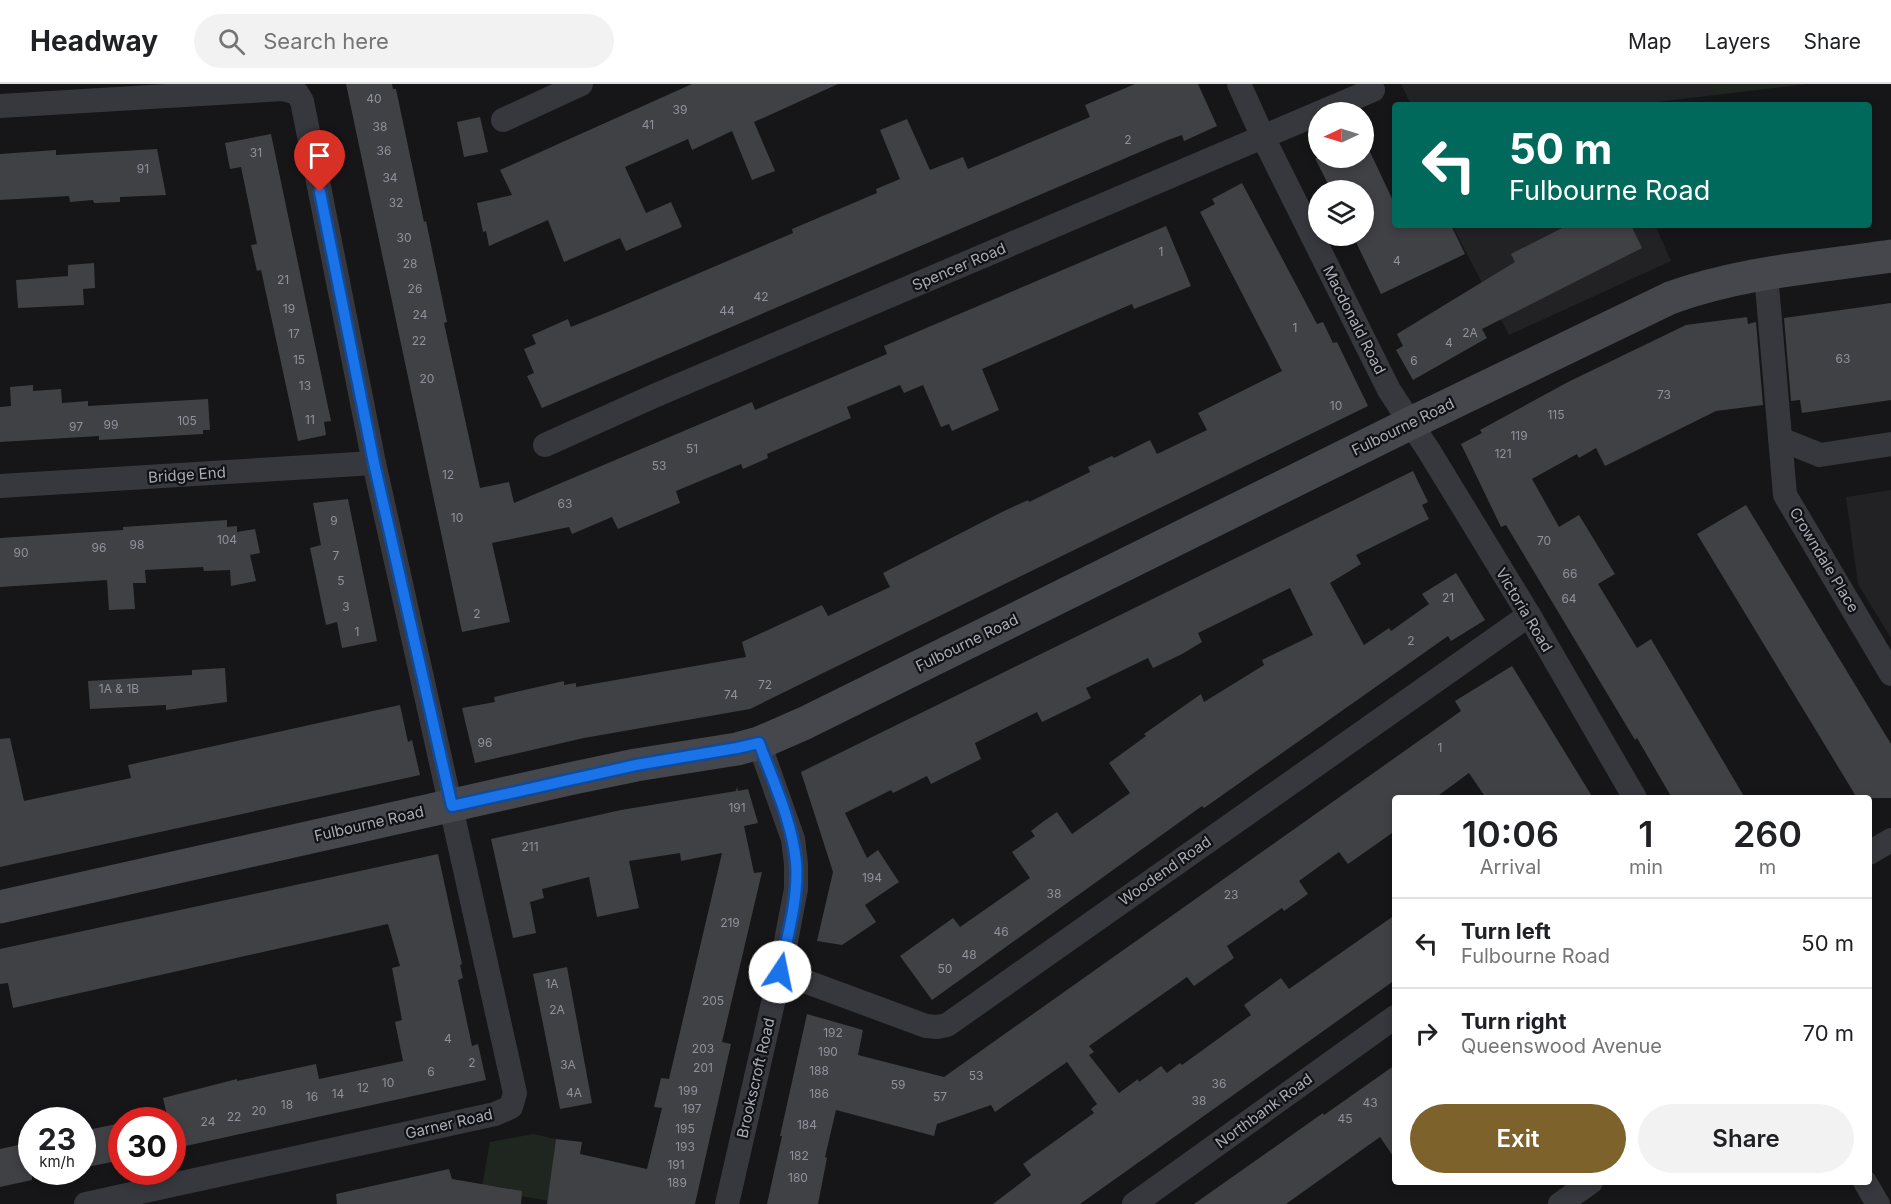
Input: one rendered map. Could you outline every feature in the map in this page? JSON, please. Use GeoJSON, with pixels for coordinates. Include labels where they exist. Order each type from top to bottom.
{"type":"FeatureCollection","features":[{"type":"Feature","properties":{"kind":"main road","name":"Fulbourne Road"},"geometry":{"type":"LineString","coordinates":[[0,907],[636,765],[759,743],[805,723],[1411,423],[1670,298],[1726,281],[1891,256]]}},
{"type":"Feature","properties":{"kind":"street"},"geometry":{"type":"LineString","coordinates":[[503,120],[581,84]]}},
{"type":"Feature","properties":{"kind":"street","name":"Macdonald Road"},"geometry":{"type":"LineString","coordinates":[[1239,84],[1389,390],[1411,423]]}},
{"type":"Feature","properties":{"kind":"street"},"geometry":{"type":"LineString","coordinates":[[0,106],[283,89],[297,93],[302,101],[374,463],[452,806]]}},
{"type":"Feature","properties":{"kind":"street","name":"Spencer Road"},"geometry":{"type":"LineString","coordinates":[[545,446],[654,396],[1262,135],[1373,90]]}},
{"type":"Feature","properties":{"kind":"street","name":"Crowndale Place"},"geometry":{"type":"LineString","coordinates":[[1766,274],[1785,495],[1891,674]]}},
{"type":"Feature","properties":{"kind":"street","name":"Victoria Road"},"geometry":{"type":"LineString","coordinates":[[1411,423],[1529,615],[1633,795]]}},
{"type":"Feature","properties":{"kind":"street"},"geometry":{"type":"LineString","coordinates":[[1780,439],[1820,455],[1891,444]]}},
{"type":"Feature","properties":{"kind":"street","name":"Bridge End"},"geometry":{"type":"LineString","coordinates":[[0,486],[374,463]]}},
{"type":"Feature","properties":{"kind":"street","name":"Woodend Road"},"geometry":{"type":"LineString","coordinates":[[780,972],[926,1026],[947,1025],[1529,615]]}},
{"type":"Feature","properties":{"kind":"street","name":"Brookscroft Road"},"geometry":{"type":"LineString","coordinates":[[727,1204],[780,972],[796,889],[793,839],[759,743]]}},
{"type":"Feature","properties":{"kind":"street","name":"Garner Road"},"geometry":{"type":"LineString","coordinates":[[86,1204],[495,1114],[511,1107],[515,1094],[452,806]]}},
{"type":"Feature","properties":{"kind":"street"},"geometry":{"type":"LineString","coordinates":[[1872,851],[1891,840]]}},
{"type":"Feature","properties":{"kind":"street","name":"Northbank Road"},"geometry":{"type":"LineString","coordinates":[[1134,1204],[1392,1019]]}},
{"type":"Feature","properties":{"kind":"street"},"geometry":{"type":"LineString","coordinates":[[1560,1204],[1587,1185]]}},
{"type":"Feature","properties":{"kind":"street"},"geometry":{"type":"LineString","coordinates":[[1867,1185],[1878,1204]]}},
{"type":"Feature","properties":{"kind":"shaded area"},"geometry":{"type":"Polygon","coordinates":[[[1401,84],[1808,84],[1657,102],[1410,102],[1401,84]]]}},
{"type":"Feature","properties":{"kind":"shaded area"},"geometry":{"type":"Polygon","coordinates":[[[1708,84],[1804,84],[1713,95],[1708,84]]]}},
{"type":"Feature","properties":{"kind":"shaded area"},"geometry":{"type":"Polygon","coordinates":[[[1454,228],[1656,228],[1671,261],[1509,335],[1454,228]]]}},
{"type":"Feature","properties":{"kind":"shaded area"},"geometry":{"type":"Polygon","coordinates":[[[1891,490],[1891,638],[1858,584],[1846,497],[1891,490]]]}},
{"type":"Feature","properties":{"kind":"shaded area"},"geometry":{"type":"Polygon","coordinates":[[[533,1134],[556,1139],[553,1161],[568,1204],[514,1195],[511,1189],[488,1185],[479,1204],[490,1142],[533,1134]]]}},
{"type":"Feature","properties":{"kind":"building"},"geometry":{"type":"Polygon","coordinates":[[[346,84],[392,84],[393,89],[396,89],[424,222],[426,221],[447,322],[444,323],[480,488],[509,482],[514,503],[752,402],[755,410],[887,354],[884,346],[1166,226],[1191,286],[1134,309],[1132,304],[982,369],[999,410],[952,431],[949,424],[941,427],[923,385],[904,393],[900,385],[847,407],[851,418],[767,454],[768,458],[743,469],[741,464],[676,491],[680,503],[618,529],[612,517],[572,534],[569,527],[492,543],[510,622],[462,632],[346,84]]]}},
{"type":"Feature","properties":{"kind":"building"},"geometry":{"type":"Polygon","coordinates":[[[692,84],[838,84],[754,122],[775,171],[752,180],[732,131],[692,150],[688,139],[625,167],[646,213],[671,202],[682,227],[626,251],[620,238],[564,262],[548,220],[489,246],[486,231],[483,232],[477,203],[512,195],[500,170],[692,84]]]}},
{"type":"Feature","properties":{"kind":"building"},"geometry":{"type":"Polygon","coordinates":[[[1135,84],[1198,84],[1217,126],[1184,141],[1182,135],[1168,140],[542,408],[527,376],[534,373],[524,349],[536,344],[532,335],[568,319],[571,327],[608,312],[793,233],[792,229],[877,193],[876,189],[900,179],[880,130],[907,119],[930,170],[963,157],[968,169],[1090,117],[1085,105],[1135,84]]]}},
{"type":"Feature","properties":{"kind":"building"},"geometry":{"type":"Polygon","coordinates":[[[480,117],[488,152],[464,157],[457,122],[480,117]]]}},
{"type":"Feature","properties":{"kind":"building"},"geometry":{"type":"Polygon","coordinates":[[[271,134],[331,421],[324,422],[326,435],[298,441],[261,270],[257,271],[251,245],[257,244],[241,167],[230,169],[225,143],[271,134]]]}},
{"type":"Feature","properties":{"kind":"building"},"geometry":{"type":"Polygon","coordinates":[[[157,149],[166,195],[120,197],[120,202],[94,203],[93,200],[70,202],[69,196],[0,200],[0,154],[56,150],[56,155],[157,149]]]}},
{"type":"Feature","properties":{"kind":"building"},"geometry":{"type":"Polygon","coordinates":[[[1374,160],[1392,199],[1392,228],[1452,228],[1465,254],[1381,294],[1358,246],[1374,246],[1374,180],[1326,180],[1320,168],[1374,168],[1374,160]]]}},
{"type":"Feature","properties":{"kind":"building"},"geometry":{"type":"Polygon","coordinates":[[[1242,183],[1317,324],[1323,322],[1333,343],[1337,342],[1368,406],[750,709],[584,738],[475,763],[462,708],[495,702],[494,697],[564,681],[564,685],[576,683],[576,687],[746,657],[742,642],[822,605],[828,616],[890,587],[883,573],[1002,512],[1028,500],[1029,502],[1090,472],[1088,467],[1112,456],[1114,458],[1150,440],[1157,454],[1207,430],[1198,413],[1282,371],[1200,212],[1215,204],[1212,199],[1242,183]]]}},
{"type":"Feature","properties":{"kind":"building"},"geometry":{"type":"Polygon","coordinates":[[[1562,228],[1632,228],[1642,248],[1482,329],[1487,338],[1413,380],[1396,350],[1403,346],[1397,334],[1515,262],[1511,254],[1562,228]]]}},
{"type":"Feature","properties":{"kind":"building"},"geometry":{"type":"Polygon","coordinates":[[[94,263],[95,288],[83,289],[84,305],[18,308],[16,280],[68,276],[68,265],[94,263]]]}},
{"type":"Feature","properties":{"kind":"building"},"geometry":{"type":"Polygon","coordinates":[[[1891,303],[1891,400],[1802,413],[1800,400],[1791,401],[1784,318],[1891,303]]]}},
{"type":"Feature","properties":{"kind":"building"},"geometry":{"type":"Polygon","coordinates":[[[1747,317],[1748,324],[1756,322],[1763,405],[1716,411],[1605,466],[1596,448],[1579,458],[1577,454],[1532,479],[1559,527],[1579,515],[1615,574],[1598,584],[1637,648],[1651,639],[1743,795],[1670,795],[1506,525],[1501,527],[1461,444],[1482,433],[1480,430],[1568,382],[1686,325],[1747,317]]]}},
{"type":"Feature","properties":{"kind":"building"},"geometry":{"type":"Polygon","coordinates":[[[33,385],[33,391],[61,389],[62,403],[88,401],[88,406],[208,399],[210,430],[203,430],[203,434],[99,440],[99,436],[0,442],[0,407],[11,406],[10,387],[33,385]]]}},
{"type":"Feature","properties":{"kind":"building"},"geometry":{"type":"Polygon","coordinates":[[[1413,471],[1428,502],[1422,505],[1429,519],[1356,555],[1361,564],[1330,583],[1364,645],[1389,628],[1391,631],[1429,604],[1422,594],[1456,573],[1485,620],[1451,641],[1448,636],[1204,808],[1202,806],[932,1000],[900,956],[953,918],[960,927],[1030,878],[1012,852],[1035,836],[1031,831],[1044,821],[1057,812],[1072,834],[1130,793],[1109,763],[1146,736],[1144,734],[1201,694],[1204,702],[1264,665],[1262,660],[1313,635],[1290,588],[1198,633],[1202,642],[1182,654],[1153,668],[1148,658],[1086,688],[1091,698],[1073,707],[1042,722],[1037,712],[975,743],[981,759],[931,784],[927,776],[893,793],[891,790],[845,813],[867,858],[878,850],[899,882],[865,905],[876,922],[842,945],[817,941],[833,872],[801,772],[1413,471]]]}},
{"type":"Feature","properties":{"kind":"building"},"geometry":{"type":"Polygon","coordinates":[[[348,499],[377,641],[342,648],[337,622],[326,625],[310,548],[321,545],[313,503],[348,499]]]}},
{"type":"Feature","properties":{"kind":"building"},"geometry":{"type":"Polygon","coordinates":[[[1746,505],[1891,744],[1891,798],[1855,795],[1697,534],[1746,505]]]}},
{"type":"Feature","properties":{"kind":"building"},"geometry":{"type":"Polygon","coordinates":[[[227,520],[227,527],[237,526],[237,532],[255,529],[260,553],[250,555],[256,581],[231,586],[230,570],[204,571],[203,567],[145,570],[146,583],[133,583],[135,609],[109,610],[107,580],[0,587],[0,538],[227,520]]]}},
{"type":"Feature","properties":{"kind":"building"},"geometry":{"type":"Polygon","coordinates":[[[1512,666],[1591,795],[1484,795],[1469,773],[1439,795],[1392,795],[1392,833],[1348,864],[1339,852],[1299,881],[1308,894],[1284,911],[1282,908],[1227,946],[1234,958],[1194,986],[1187,977],[1089,1046],[1094,1052],[1089,1055],[1119,1093],[1161,1066],[1167,1073],[1180,1063],[1182,1065],[1251,1015],[1244,1005],[1281,978],[1289,989],[1392,917],[1392,982],[1080,1204],[993,1204],[1031,1175],[1023,1164],[1094,1113],[1091,1109],[1097,1104],[1067,1062],[995,1112],[991,1105],[937,1124],[934,1136],[836,1110],[825,1157],[827,1158],[818,1204],[767,1204],[807,1014],[863,1030],[858,1055],[944,1077],[1461,711],[1455,701],[1512,666]]]}},
{"type":"Feature","properties":{"kind":"building"},"geometry":{"type":"Polygon","coordinates":[[[225,668],[227,702],[166,710],[166,705],[90,709],[88,681],[192,675],[192,670],[225,668]]]}},
{"type":"Feature","properties":{"kind":"building"},"geometry":{"type":"Polygon","coordinates":[[[400,705],[408,742],[412,740],[420,775],[0,867],[0,739],[10,738],[24,801],[131,778],[128,765],[400,705]]]}},
{"type":"Feature","properties":{"kind":"building"},"geometry":{"type":"Polygon","coordinates":[[[737,787],[738,791],[748,789],[758,823],[744,826],[754,873],[762,872],[722,1042],[731,1044],[695,1204],[547,1204],[556,1139],[582,1142],[580,1154],[647,1169],[662,1108],[654,1107],[661,1078],[669,1079],[722,853],[681,861],[680,853],[629,861],[639,908],[597,917],[589,877],[542,889],[544,898],[530,902],[536,933],[513,938],[491,839],[621,810],[736,791],[737,787]]]}},
{"type":"Feature","properties":{"kind":"building"},"geometry":{"type":"Polygon","coordinates":[[[438,854],[462,964],[460,965],[463,978],[458,980],[472,1046],[478,1044],[486,1080],[186,1146],[186,1107],[165,1107],[163,1098],[237,1079],[237,1081],[316,1064],[319,1079],[403,1061],[395,1022],[402,1020],[392,968],[400,966],[388,924],[13,1008],[8,983],[0,984],[0,949],[438,854]]]}},
{"type":"Feature","properties":{"kind":"building"},"geometry":{"type":"Polygon","coordinates":[[[567,967],[592,1103],[560,1109],[533,974],[567,967]]]}},
{"type":"Feature","properties":{"kind":"building"},"geometry":{"type":"Polygon","coordinates":[[[1392,1067],[1392,1155],[1380,1137],[1286,1204],[1194,1204],[1323,1113],[1324,1115],[1392,1067]]]}},
{"type":"Feature","properties":{"kind":"building"},"geometry":{"type":"Polygon","coordinates":[[[108,1126],[108,1163],[96,1165],[96,1128],[108,1126]]]}},
{"type":"Feature","properties":{"kind":"building"},"geometry":{"type":"Polygon","coordinates":[[[18,1145],[18,1183],[0,1187],[0,1149],[18,1145]]]}},
{"type":"Feature","properties":{"kind":"building"},"geometry":{"type":"Polygon","coordinates":[[[449,1169],[452,1179],[522,1191],[521,1204],[337,1204],[336,1194],[449,1169]]]}},
{"type":"Feature","properties":{"kind":"route"},"geometry":{"type":"LineString","coordinates":[[320,192],[374,463],[452,806],[636,765],[759,743],[793,839],[796,864],[796,889],[780,972]]}}]}
